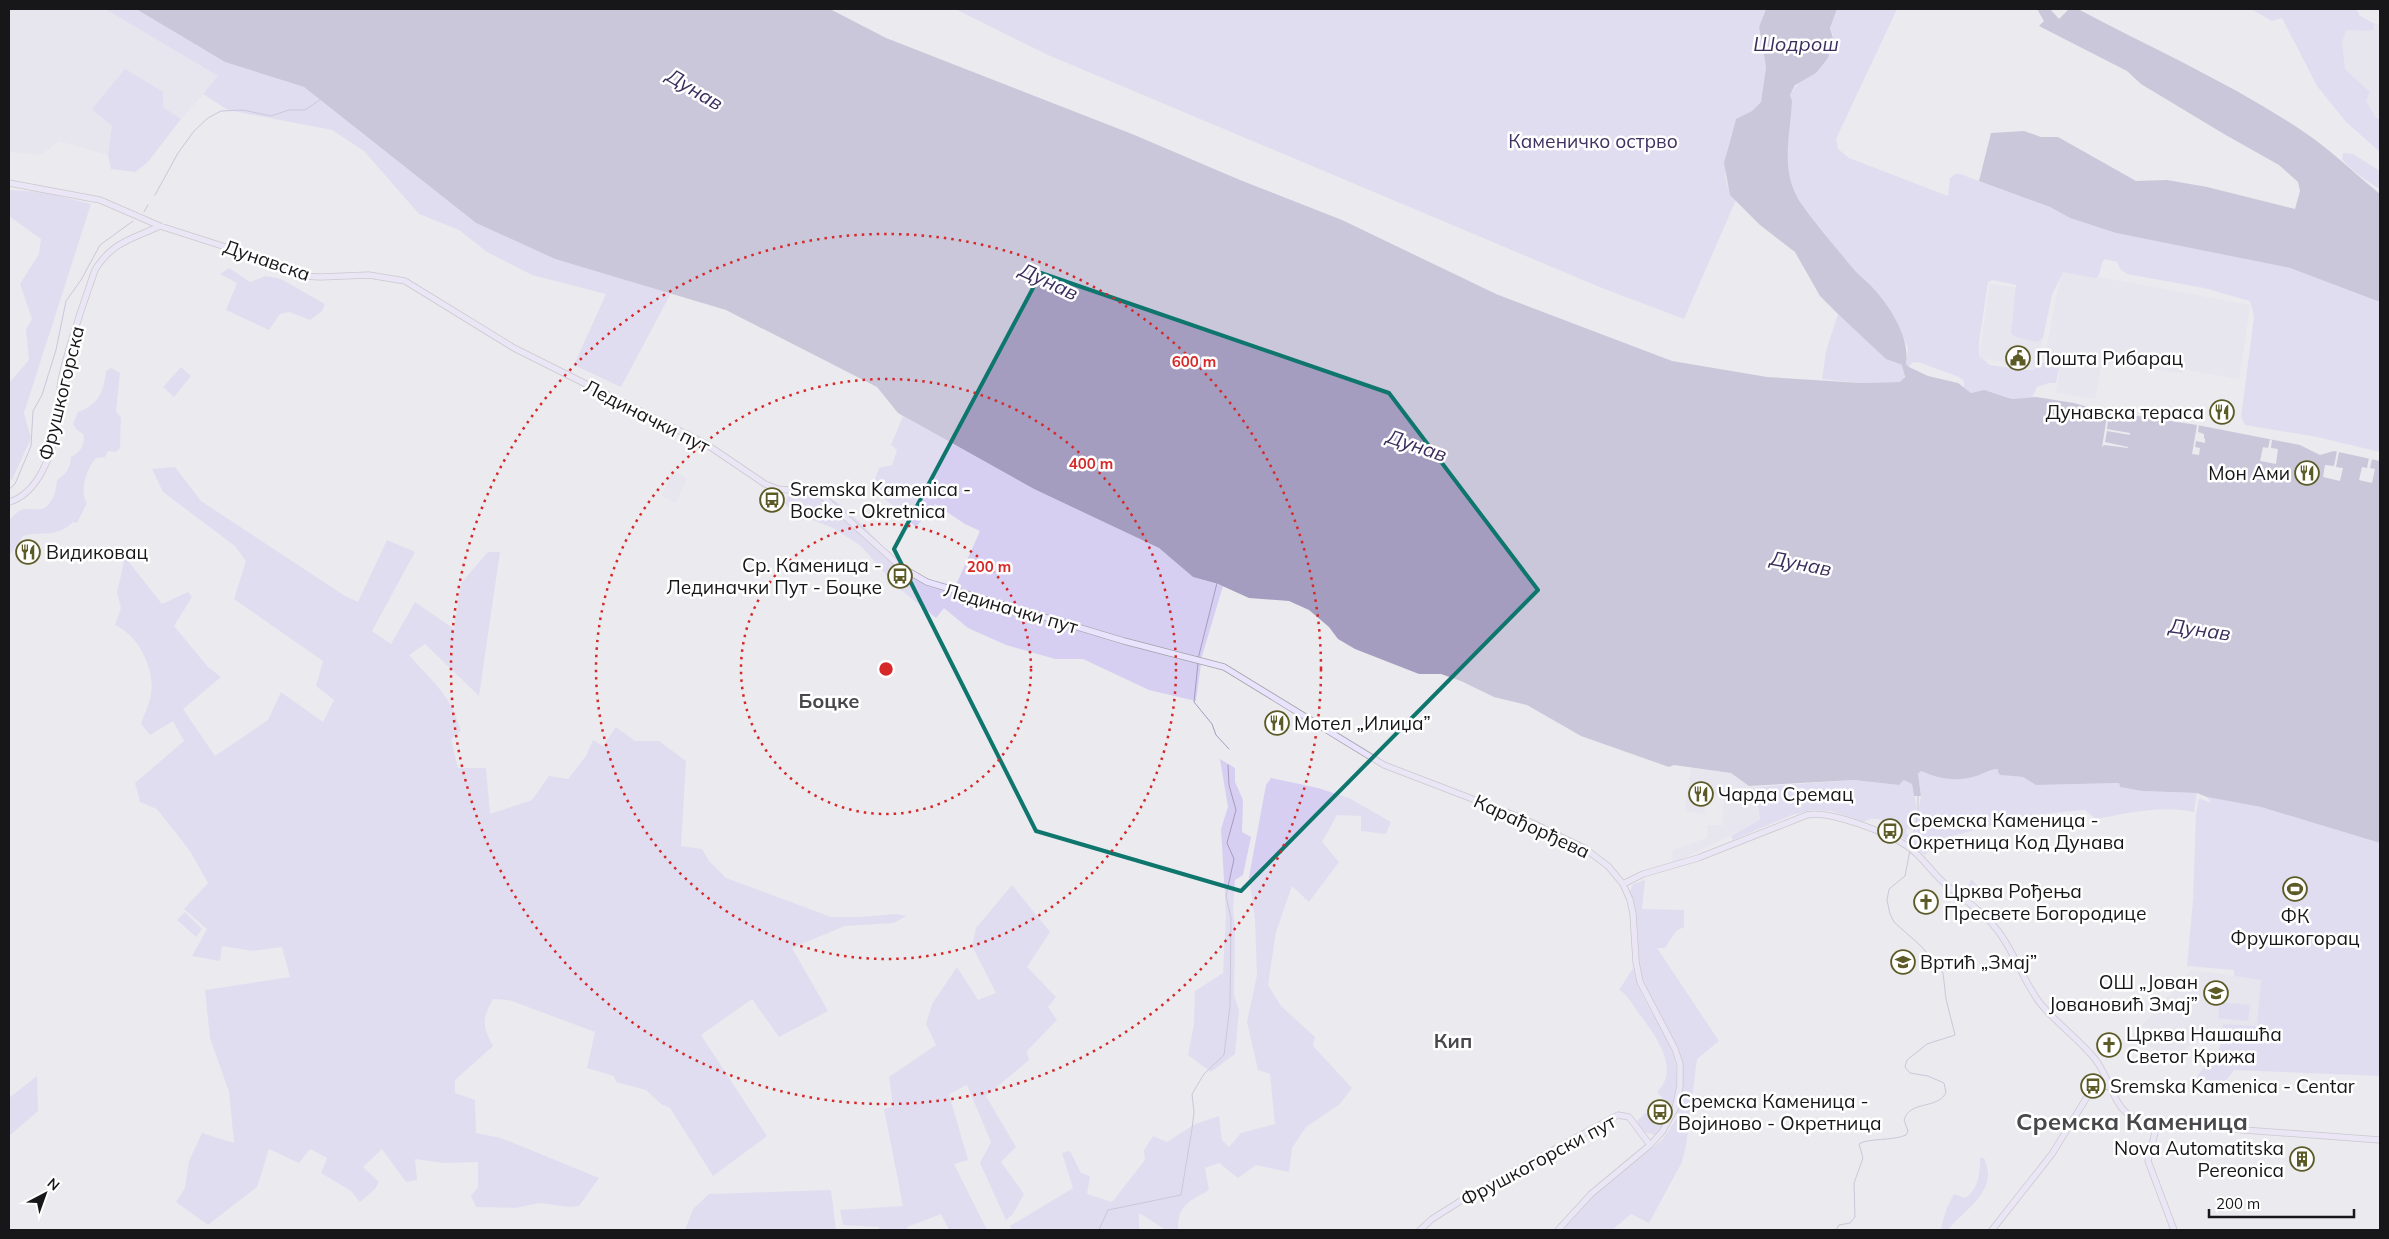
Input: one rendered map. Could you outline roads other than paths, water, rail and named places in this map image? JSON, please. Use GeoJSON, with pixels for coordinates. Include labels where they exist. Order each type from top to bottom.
{"type":"FeatureCollection","features":[{"type":"Feature","properties":{"kind":"main road","name":"Дунавска"},"geometry":{"type":"LineString","coordinates":[[9,183],[97,198],[126,209],[160,226],[235,250],[302,276],[320,278],[370,275],[405,281],[514,348]]}},
{"type":"Feature","properties":{"kind":"main road"},"geometry":{"type":"LineString","coordinates":[[141,235],[146,220]]}},
{"type":"Feature","properties":{"kind":"main road","name":"Фрушкогорска"},"geometry":{"type":"LineString","coordinates":[[9,502],[19,498],[30,488],[50,453],[57,428],[61,378],[95,270],[103,257],[113,247],[160,226]]}},
{"type":"Feature","properties":{"kind":"main road","name":"Лединачки пут"},"geometry":{"type":"LineString","coordinates":[[514,348],[690,436],[765,484],[778,489],[809,492],[822,496],[901,567],[927,582],[1124,641],[1205,661],[1240,675],[1315,723]]}},
{"type":"Feature","properties":{"kind":"main road","name":"Карађорђева"},"geometry":{"type":"LineString","coordinates":[[1315,723],[1384,765],[1500,809],[1566,839],[1602,860],[1623,884]]}},
{"type":"Feature","properties":{"kind":"main road"},"geometry":{"type":"LineString","coordinates":[[1558,1230],[1591,1194],[1650,1145],[1662,1132],[1675,1109],[1678,1099],[1681,1073],[1671,1039],[1648,1001],[1640,982],[1636,962],[1633,914],[1623,884],[1643,874],[1698,858],[1811,814],[1848,822],[1910,848],[1943,882],[1992,924],[2038,1001],[2058,1024],[2091,1054],[2103,1070],[2118,1106],[2141,1122],[2380,1140]]}},
{"type":"Feature","properties":{"kind":"main road"},"geometry":{"type":"LineString","coordinates":[[1992,1230],[2052,1154],[2087,1097],[2098,1089],[2110,1085]]}},
{"type":"Feature","properties":{"kind":"main road","name":"Фрушкогорски пут"},"geometry":{"type":"LineString","coordinates":[[1420,1230],[1432,1219],[1470,1195],[1618,1115],[1622,1114],[1629,1117],[1650,1145]]}},
{"type":"Feature","properties":{"kind":"main road"},"geometry":{"type":"LineString","coordinates":[[2157,1124],[2148,1162],[2174,1230]]}},
{"type":"Feature","properties":{"kind":"water"},"geometry":{"type":"Polygon","coordinates":[[[136,9],[830,9],[886,38],[1132,134],[1240,180],[1342,220],[1496,294],[1672,361],[1767,377],[1861,383],[1900,382],[1905,377],[1902,365],[1886,359],[1838,314],[1820,296],[1795,252],[1760,225],[1730,195],[1724,163],[1736,119],[1752,111],[1761,102],[1766,67],[1759,27],[1766,9],[1837,9],[1830,28],[1833,38],[1828,58],[1816,73],[1795,85],[1790,95],[1792,101],[1788,140],[1788,165],[1790,178],[1800,202],[1806,210],[1853,268],[1881,297],[1893,315],[1902,335],[1907,354],[1906,364],[1909,367],[1928,376],[1958,383],[1971,393],[1984,390],[2012,399],[2036,397],[2074,403],[2098,410],[2197,425],[2300,445],[2320,455],[2334,451],[2380,461],[2380,843],[2261,807],[2207,797],[2197,793],[2142,791],[2120,787],[2119,783],[2036,785],[2023,777],[2000,775],[1998,769],[1969,778],[1955,779],[1941,778],[1921,771],[1918,774],[1921,796],[1914,796],[1912,784],[1904,780],[1899,785],[1854,780],[1749,786],[1731,773],[1674,765],[1669,767],[1581,736],[1527,705],[1494,697],[1461,681],[1441,674],[1419,674],[1355,649],[1338,639],[1329,627],[1309,610],[1289,601],[1249,598],[1218,584],[1193,577],[1159,548],[1034,489],[898,413],[877,387],[726,310],[555,259],[476,223],[304,87],[225,62],[136,9]]]}},
{"type":"Feature","properties":{"kind":"water"},"geometry":{"type":"Polygon","coordinates":[[[2037,9],[2050,9],[2059,19],[2069,9],[2078,9],[2249,98],[2314,139],[2380,194],[2380,302],[2290,268],[2116,233],[2070,218],[2050,207],[1979,181],[1991,133],[2024,131],[2041,137],[2058,137],[2136,181],[2167,180],[2207,187],[2295,209],[2300,191],[2298,182],[2279,165],[2141,84],[2127,71],[2039,26],[2044,21],[2037,9]]]}},
{"type":"Feature","properties":{"kind":"waterway"},"geometry":{"type":"LineString","coordinates":[[155,195],[178,153],[194,131],[208,118],[221,111],[243,110],[271,116],[289,110],[305,110],[321,99]]}},
{"type":"Feature","properties":{"kind":"waterway"},"geometry":{"type":"LineString","coordinates":[[144,212],[148,205]]}},
{"type":"Feature","properties":{"kind":"waterway"},"geometry":{"type":"LineString","coordinates":[[9,489],[15,484],[31,446],[33,411],[42,395],[56,350],[66,301],[81,280],[100,245],[133,221]]}},
{"type":"Feature","properties":{"kind":"waterway"},"geometry":{"type":"LineString","coordinates":[[1198,659],[1217,583]]}},
{"type":"Feature","properties":{"kind":"waterway"},"geometry":{"type":"LineString","coordinates":[[1198,663],[1194,702],[1212,724],[1216,735],[1229,749]]}},
{"type":"Feature","properties":{"kind":"waterway"},"geometry":{"type":"LineString","coordinates":[[1099,1230],[1108,1210],[1181,1195],[1194,1112],[1192,1094],[1204,1074],[1224,1055],[1230,1006],[1231,918],[1226,896],[1234,859],[1227,843],[1236,810],[1229,785],[1228,765]]}},
{"type":"Feature","properties":{"kind":"waterway"},"geometry":{"type":"LineString","coordinates":[[1911,846],[1918,812],[1918,793]]}},
{"type":"Feature","properties":{"kind":"waterway"},"geometry":{"type":"LineString","coordinates":[[1836,1230],[1839,1225],[1850,1223],[1855,1217],[1854,1183],[1863,1158],[1859,1144],[1906,1135],[1908,1131],[1904,1120],[1907,1114],[1917,1107],[1936,1102],[1946,1093],[1944,1083],[1928,1076],[1910,1073],[1905,1067],[1907,1060],[1927,1044],[1955,1035],[1946,999],[1943,973],[1922,947],[1894,922],[1890,914],[1887,900],[1889,889],[1905,876],[1910,850]]}},
{"type":"Feature","properties":{"kind":"place","name":"Пошта Рибарац"},"geometry":{"type":"Point","coordinates":[2018,358]}},
{"type":"Feature","properties":{"kind":"place","name":"Дунавска тераса"},"geometry":{"type":"Point","coordinates":[2222,412]}},
{"type":"Feature","properties":{"kind":"place","name":"Мон Ами"},"geometry":{"type":"Point","coordinates":[2307,473]}},
{"type":"Feature","properties":{"kind":"place","name":"Sremska Kamenica - Bocke - Okretnica"},"geometry":{"type":"Point","coordinates":[772,500]}},
{"type":"Feature","properties":{"kind":"place","name":"Видиковац"},"geometry":{"type":"Point","coordinates":[28,552]}},
{"type":"Feature","properties":{"kind":"place","name":"Ср. Каменица - Лединачки Пут - Боцке"},"geometry":{"type":"Point","coordinates":[900,576]}},
{"type":"Feature","properties":{"kind":"place","name":"Мотел „Илиџа”"},"geometry":{"type":"Point","coordinates":[1277,723]}},
{"type":"Feature","properties":{"kind":"place","name":"Чарда Сремац"},"geometry":{"type":"Point","coordinates":[1701,794]}},
{"type":"Feature","properties":{"kind":"place","name":"Сремска Каменица - Окретница Код Дунава"},"geometry":{"type":"Point","coordinates":[1890,831]}},
{"type":"Feature","properties":{"kind":"place","name":"ФК Фрушкогорац"},"geometry":{"type":"Point","coordinates":[2295,889]}},
{"type":"Feature","properties":{"kind":"place","name":"Црква Рођења Пресвете Богородице"},"geometry":{"type":"Point","coordinates":[1926,902]}},
{"type":"Feature","properties":{"kind":"place","name":"Вртић „Змај”"},"geometry":{"type":"Point","coordinates":[1903,962]}},
{"type":"Feature","properties":{"kind":"place","name":"ОШ „Јован Јовановић Змај”"},"geometry":{"type":"Point","coordinates":[2216,993]}},
{"type":"Feature","properties":{"kind":"place","name":"Црква Нашашћа Светог Крижа"},"geometry":{"type":"Point","coordinates":[2109,1045]}},
{"type":"Feature","properties":{"kind":"place","name":"Sremska Kamenica - Centar"},"geometry":{"type":"Point","coordinates":[2093,1086]}},
{"type":"Feature","properties":{"kind":"place","name":"Сремска Каменица - Војиново - Окретница"},"geometry":{"type":"Point","coordinates":[1660,1112]}},
{"type":"Feature","properties":{"kind":"place","name":"Nova Automatitska Pereonica"},"geometry":{"type":"Point","coordinates":[2302,1159]}},
{"type":"Feature","properties":{"kind":"district","name":"Боцке"},"geometry":{"type":"Point","coordinates":[829,700]}},
{"type":"Feature","properties":{"kind":"district","name":"Кип"},"geometry":{"type":"Point","coordinates":[1453,1040]}},
{"type":"Feature","properties":{"kind":"district","name":"Сремска Каменица"},"geometry":{"type":"Point","coordinates":[2132,1121]}},
{"type":"Feature","properties":{"kind":"water label","name":"Шодрош"},"geometry":{"type":"Point","coordinates":[1796,43]}},
{"type":"Feature","properties":{"kind":"water label","name":"Дунав"},"geometry":{"type":"Point","coordinates":[695,89]}},
{"type":"Feature","properties":{"kind":"water label","name":"Дунав"},"geometry":{"type":"Point","coordinates":[1049,281]}},
{"type":"Feature","properties":{"kind":"water label","name":"Дунав"},"geometry":{"type":"Point","coordinates":[1417,445]}},
{"type":"Feature","properties":{"kind":"water label","name":"Дунав"},"geometry":{"type":"Point","coordinates":[1801,563]}},
{"type":"Feature","properties":{"kind":"water label","name":"Дунав"},"geometry":{"type":"Point","coordinates":[2200,629]}},
{"type":"Feature","properties":{"kind":"park label","name":"Каменичко острво"},"geometry":{"type":"Point","coordinates":[1593,141]}}]}
